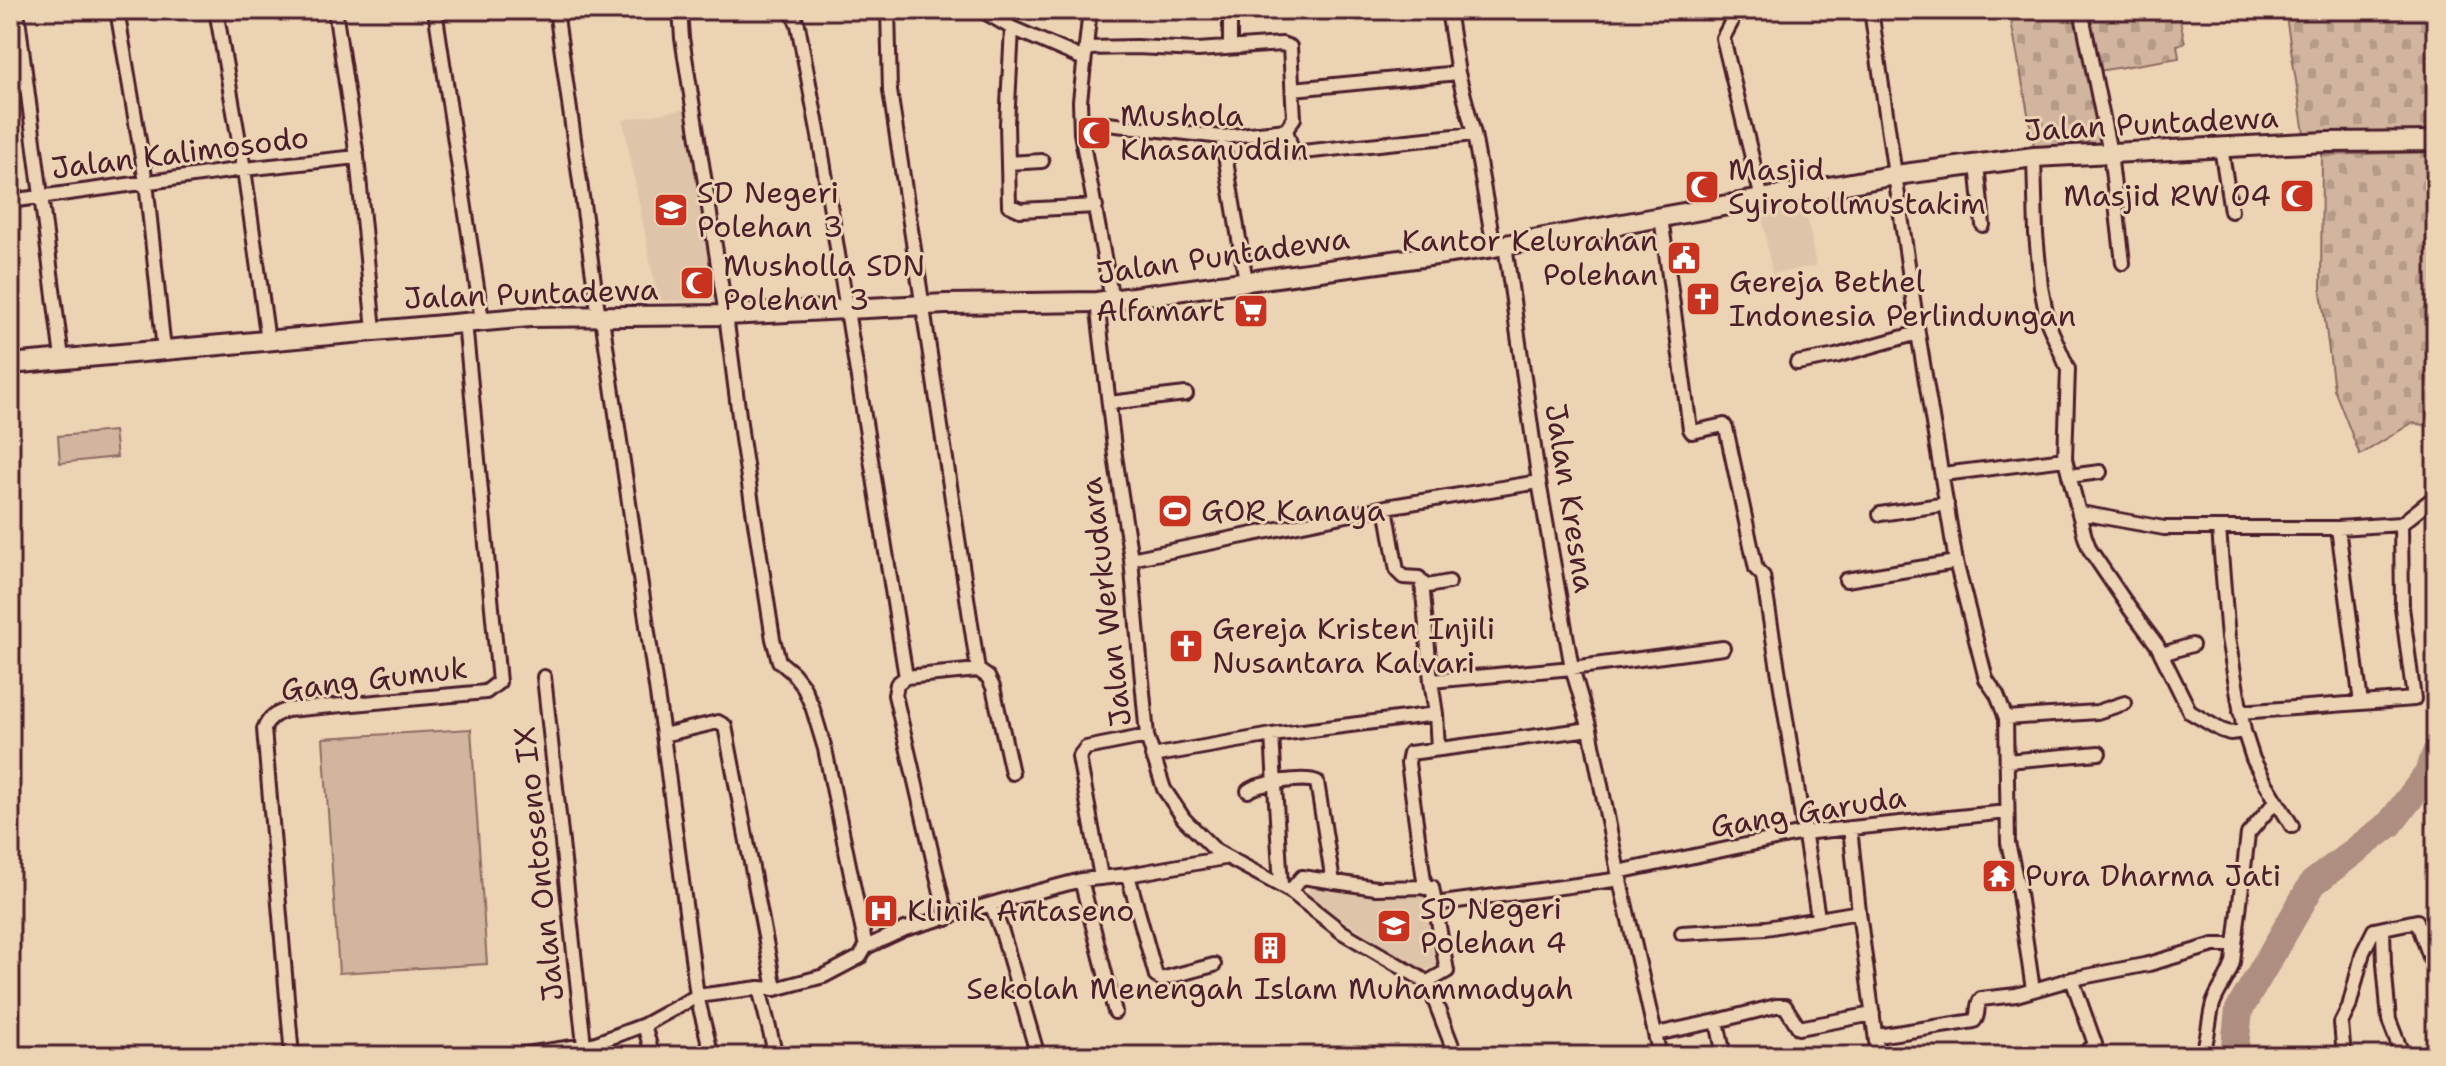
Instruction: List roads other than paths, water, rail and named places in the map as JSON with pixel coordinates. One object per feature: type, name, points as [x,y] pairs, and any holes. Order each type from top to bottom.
[{"type":"street","points":[[17,10],[62,358]]},
{"type":"street","points":[[117,10],[146,182],[164,350]]},
{"type":"street","points":[[216,10],[244,169],[268,341]]},
{"type":"street","points":[[335,10],[357,157],[374,330]]},
{"type":"street","points":[[435,10],[474,321]]},
{"type":"street","points":[[556,10],[663,735],[697,996],[712,1056]]},
{"type":"street","points":[[680,10],[742,439],[779,661],[803,686],[812,706],[825,749],[866,947]]},
{"type":"street","points":[[791,10],[798,25],[810,84],[906,677]]},
{"type":"street","points":[[888,10],[890,91],[978,670]]},
{"type":"street","points":[[981,10],[1012,28],[1085,53],[1136,47],[1174,51],[1282,44],[1290,47],[1294,118],[1286,130],[1289,149],[1293,153],[1474,134]]},
{"type":"street","name":"Jalan Werkudara","points":[[1090,10],[1081,121],[1096,206],[1109,403],[1131,559],[1147,736],[1152,756],[1170,801],[1224,858],[1286,888],[1342,932],[1426,983]]},
{"type":"street","points":[[1230,10],[1230,46]]},
{"type":"street","name":"Jalan Kresna","points":[[1448,10],[1458,73],[1500,246],[1572,668],[1590,729],[1660,1056]]},
{"type":"street","points":[[1732,10],[1731,23],[1723,38],[1762,199]]},
{"type":"street","points":[[1871,10],[1918,333],[1956,562],[1986,679],[1997,695],[2006,718],[2008,843],[2018,887],[2033,990]]},
{"type":"street","points":[[2081,10],[2110,153],[2123,263]]},
{"type":"street","points":[[1012,28],[1008,201],[1014,209],[1096,206]]},
{"type":"street","points":[[1293,89],[1458,73]]},
{"type":"street","points":[[1081,121],[1222,137],[1286,130]]},
{"type":"street","points":[[1222,137],[1246,281]]},
{"type":"street","name":"Jalan Puntadewa","points":[[10,364],[530,317],[726,315],[922,305],[1104,301],[1500,246],[1896,175],[2034,157],[2221,147],[2436,141]]},
{"type":"street","points":[[2221,147],[2231,211]]},
{"type":"street","name":"Jalan Kalimosodo","points":[[10,201],[357,157]]},
{"type":"street","points":[[2034,157],[2041,287],[2048,323],[2068,369],[2065,459],[2090,550],[2162,654],[2190,712],[2230,733],[2244,731]]},
{"type":"street","points":[[1008,163],[1042,161]]},
{"type":"street","points":[[1977,164],[1983,225]]},
{"type":"street","points":[[1661,217],[1690,429],[1693,432],[1724,425],[1726,428],[1756,569],[1763,575],[1818,917]]},
{"type":"street","name":"Gang Gumuk","points":[[292,1056],[264,729],[267,722],[272,716],[287,710],[486,692],[499,682],[474,321]]},
{"type":"street","points":[[1797,363],[1836,356],[1918,333]]},
{"type":"street","points":[[1109,403],[1186,394]]},
{"type":"street","points":[[1943,474],[2065,459]]},
{"type":"street","points":[[2069,476],[2100,472]]},
{"type":"street","points":[[1131,559],[1386,507],[1539,482]]},
{"type":"street","points":[[2081,513],[2164,528],[2338,528],[2401,524],[2436,496]]},
{"type":"street","points":[[1880,514],[1947,504]]},
{"type":"street","points":[[1386,507],[1397,571],[1403,577],[1419,578],[1422,587],[1438,748]]},
{"type":"street","points":[[2240,712],[2414,699],[2402,607],[2401,524]]},
{"type":"street","points":[[2338,528],[2361,703]]},
{"type":"street","points":[[2219,529],[2228,638],[2244,731],[2253,759],[2275,802],[2292,826]]},
{"type":"street","points":[[1846,580],[1956,562]]},
{"type":"street","points":[[1422,587],[1449,582]]},
{"type":"street","points":[[2162,654],[2192,645]]},
{"type":"street","points":[[1431,681],[1572,668],[1723,648]]},
{"type":"street","points":[[947,919],[895,695],[897,684],[906,677],[978,670],[988,677],[993,687],[1012,773]]},
{"type":"street","name":"Jalan Ontoseno IX","points":[[544,677],[591,1048]]},
{"type":"street","points":[[2006,718],[2097,712],[2125,703]]},
{"type":"street","points":[[1152,756],[1272,735],[1436,714]]},
{"type":"street","points":[[663,735],[718,722],[725,726],[775,989]]},
{"type":"street","points":[[1425,888],[1408,763],[1410,753],[1590,729]]},
{"type":"street","points":[[1272,735],[1286,888],[1302,877],[1376,888],[1432,887],[1447,971],[1426,983],[1456,1056]]},
{"type":"street","points":[[1101,877],[1079,757],[1086,748],[1147,736]]},
{"type":"street","points":[[2007,761],[2099,753]]},
{"type":"street","points":[[1248,791],[1256,786],[1276,783],[1311,779],[1317,782],[1333,882]]},
{"type":"street","points":[[2201,1056],[2206,1046],[2214,1000],[2228,979],[2248,834],[2275,802]]},
{"type":"street","name":"Gang Garuda","points":[[1435,904],[1620,875],[1803,833],[2007,812]]},
{"type":"street","points":[[1850,828],[1878,1056]]},
{"type":"street","points":[[512,1056],[591,1048],[644,1025],[697,996],[759,988],[775,989],[824,976],[857,959],[866,947],[905,929],[991,904],[1081,880],[1224,858]]},
{"type":"street","points":[[1128,875],[1156,976],[1161,979],[1214,965]]},
{"type":"street","points":[[1081,880],[1115,1012]]},
{"type":"street","points":[[991,904],[1038,1056]]},
{"type":"street","points":[[1682,933],[1777,927],[1818,917],[1859,912]]},
{"type":"street","points":[[2344,1056],[2341,1023],[2349,1007],[2363,952],[2374,930],[2417,921],[2436,974]]},
{"type":"street","points":[[2383,929],[2389,1020],[2403,1056]]},
{"type":"street","points":[[1877,1036],[1969,1023],[1978,1016],[1981,999],[2149,964],[2214,945],[2234,945]]},
{"type":"street","points":[[2072,979],[2095,1044],[2081,1056]]},
{"type":"street","points":[[759,988],[776,1056]]},
{"type":"street","points":[[1656,1034],[1776,1006],[1785,1006],[1799,1028],[1873,1014]]},
{"type":"street","points":[[1717,1021],[1724,1056]]},
{"type":"street","points":[[644,1025],[653,1056]]},
{"type":"waterway","points":[[2234,1056],[2239,1010],[2313,883],[2390,824],[2428,774],[2436,753]]},
{"type":"place","name":"Mushola Khasanuddin","points":[[1094,133]]},
{"type":"place","name":"Masjid Syirotollmustakim","points":[[1702,187]]},
{"type":"place","name":"Masjid RW 04","points":[[2297,196]]},
{"type":"place","name":"SD Negeri Polehan 3","points":[[671,210]]},
{"type":"place","name":"Kantor Kelurahan Polehan","points":[[1684,258]]},
{"type":"place","name":"Musholla SDN Polehan 3","points":[[697,283]]},
{"type":"place","name":"Gereja Bethel Indonesia Perlindungan","points":[[1703,299]]},
{"type":"place","name":"Alfamart","points":[[1251,311]]},
{"type":"place","name":"GOR Kanaya","points":[[1175,511]]},
{"type":"place","name":"Gereja Kristen Injili Nusantara Kalvari","points":[[1186,646]]},
{"type":"place","name":"Pura Dharma Jati","points":[[1999,876]]},
{"type":"place","name":"Klinik Antaseno","points":[[881,911]]},
{"type":"place","name":"SD Negeri Polehan 4","points":[[1394,926]]},
{"type":"place","name":"Sekolah Menengah Islam Muhammadyah","points":[[1270,948]]}]
